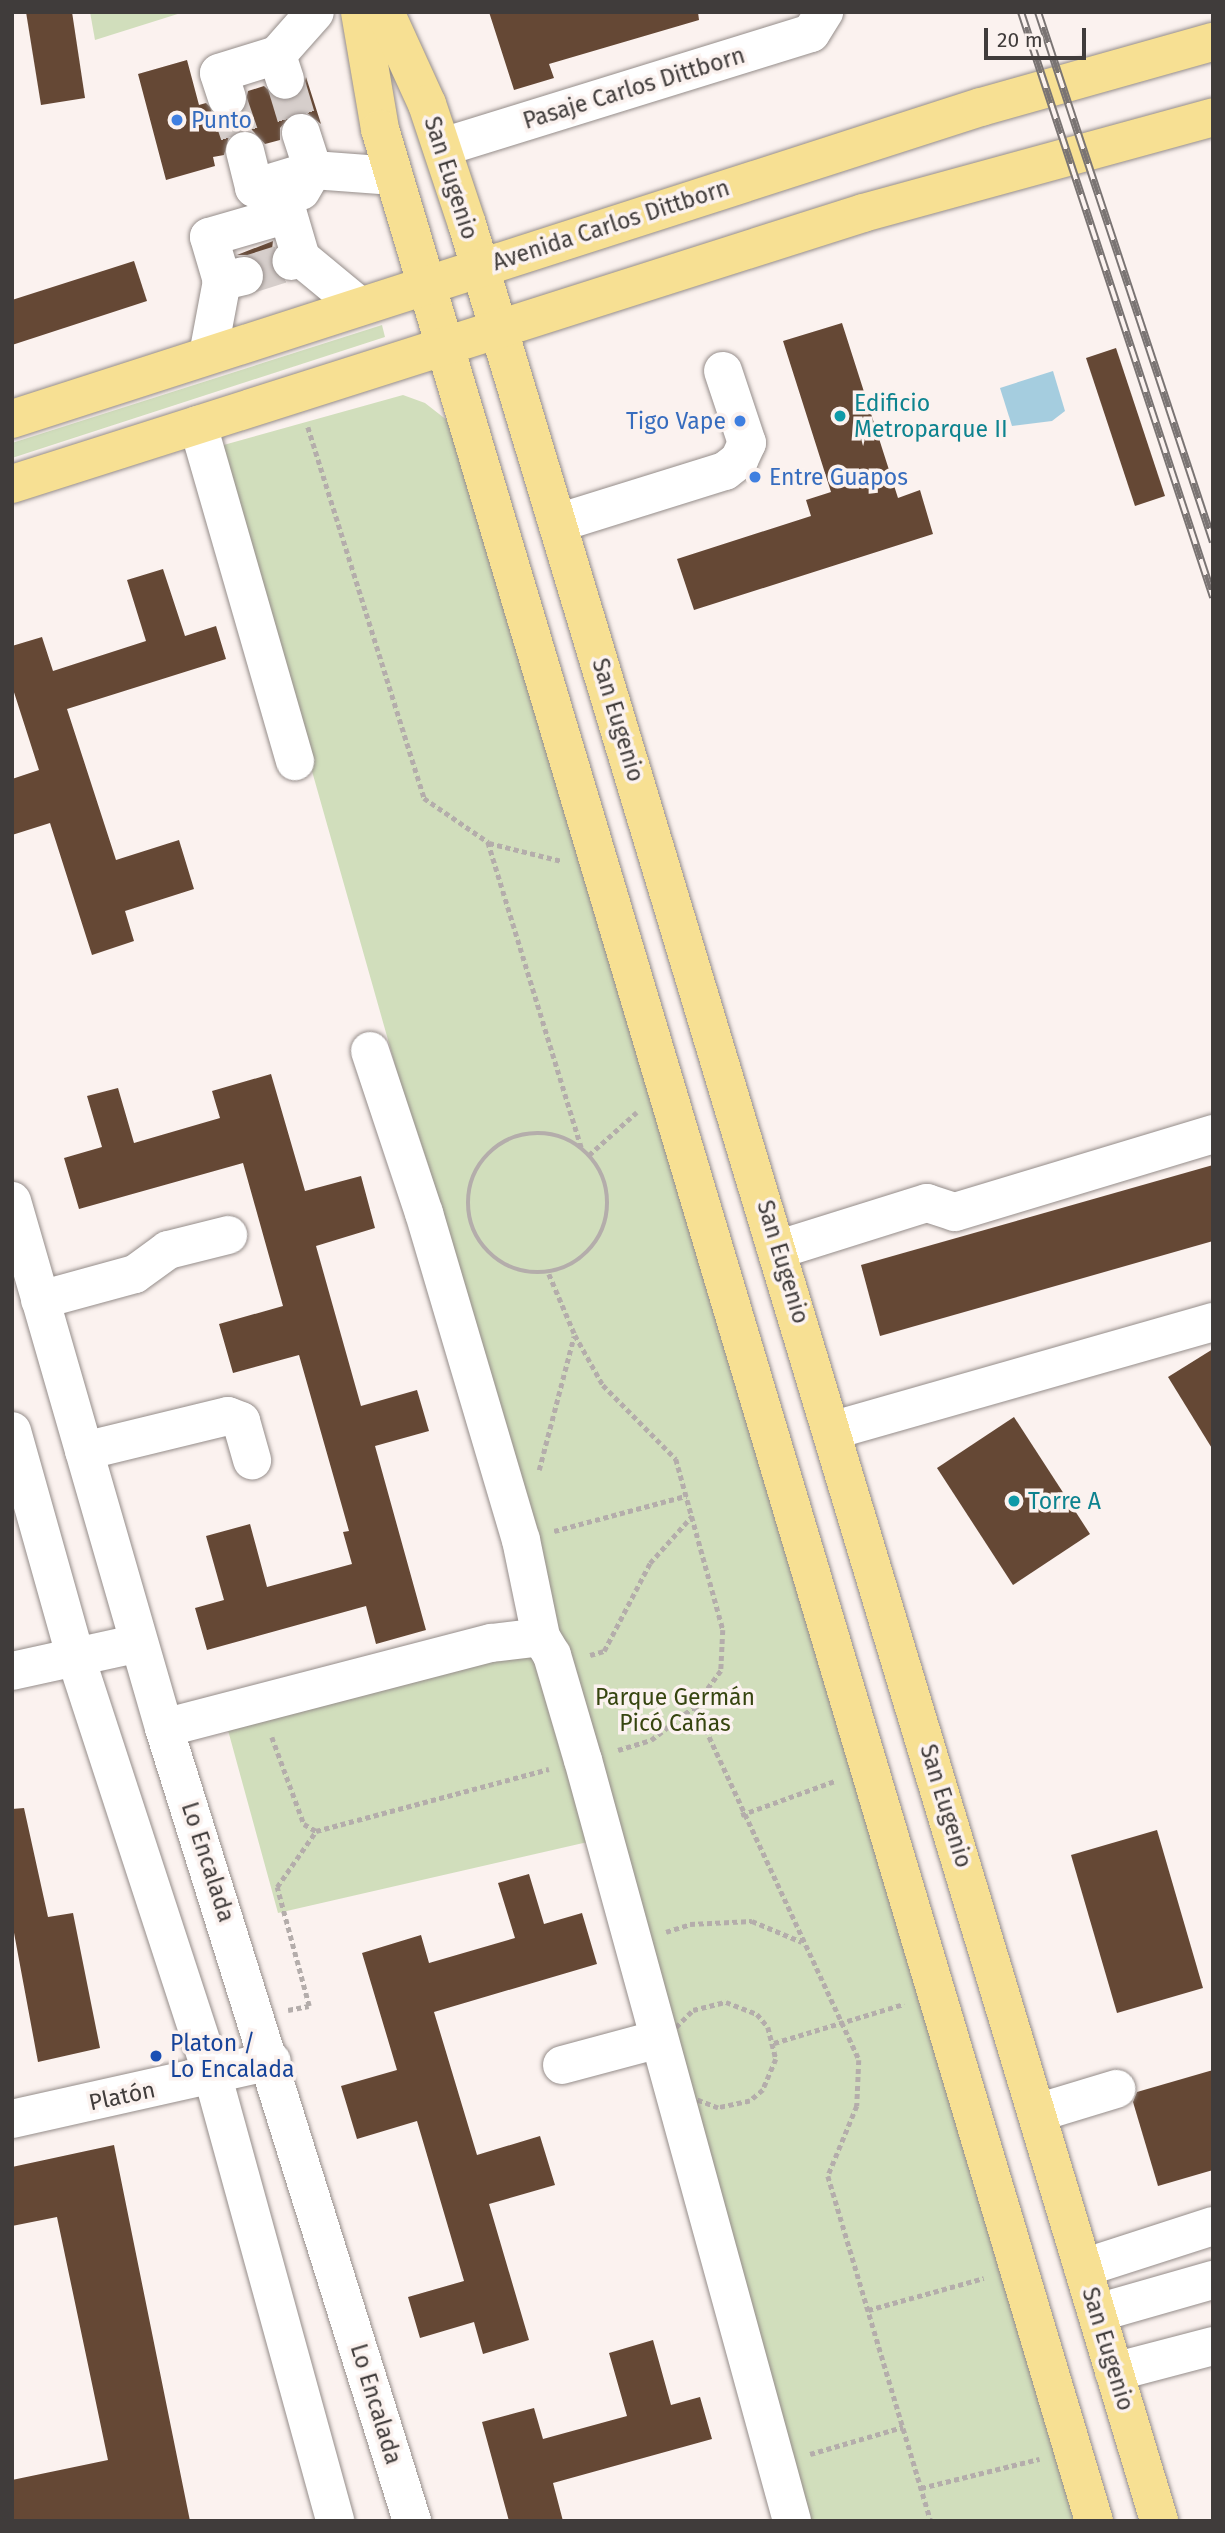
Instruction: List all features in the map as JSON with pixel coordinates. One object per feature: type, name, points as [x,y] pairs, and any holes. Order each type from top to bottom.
[{"type":"main road","points":[[360,12],[369,81],[394,176],[939,1994],[1094,2521]]},
{"type":"main road","name":"San Eugenio","points":[[385,12],[443,146],[780,1249],[1159,2521]]},
{"type":"main road","name":"Avenida Carlos Dittborn","points":[[12,419],[358,305],[981,107],[1213,42]]},
{"type":"main road","points":[[12,484],[927,194],[1213,117]]},
{"type":"main road","points":[[863,1742],[897,1748],[914,1737],[921,1723]]},
{"type":"main road","points":[[893,1840],[899,1821],[915,1810],[934,1810],[950,1821]]},
{"type":"street","points":[[227,98],[219,73],[281,67],[315,12]]},
{"type":"street","name":"Pasaje Carlos Dittborn","points":[[443,146],[811,33],[823,17]]},
{"type":"street","points":[[301,133],[313,170],[288,214],[296,260],[358,305]]},
{"type":"street","points":[[244,151],[254,188]]},
{"type":"street","points":[[209,237],[254,188],[313,170],[394,176]]},
{"type":"street","points":[[209,237],[288,214]]},
{"type":"street","points":[[208,355],[233,279],[209,237]]},
{"type":"street","points":[[558,523],[725,471],[739,460],[747,443],[723,371]]},
{"type":"street","points":[[198,425],[295,761]]},
{"type":"street","points":[[370,1051],[521,1540],[548,1651],[583,1760],[792,2521]]},
{"type":"street","points":[[780,1249],[927,1203],[955,1212],[1213,1134]]},
{"type":"street","name":"Lo Encalada","points":[[12,1201],[164,1728],[272,2061],[412,2521]]},
{"type":"street","points":[[40,1300],[135,1275],[168,1250],[228,1234]]},
{"type":"street","points":[[834,1430],[1213,1322]]},
{"type":"street","points":[[84,1451],[228,1416],[241,1421],[252,1460]]},
{"type":"street","points":[[12,1431],[76,1658],[213,2077],[335,2521]]},
{"type":"street","points":[[12,1671],[139,1643]]},
{"type":"street","points":[[164,1728],[261,1707],[491,1643],[548,1651]]},
{"type":"street","points":[[562,2065],[659,2039]]},
{"type":"street","name":"Platón","points":[[12,2119],[213,2077],[272,2061]]},
{"type":"street","points":[[1037,2113],[1116,2089]]},
{"type":"street","points":[[1083,2268],[1213,2227]]},
{"type":"street","points":[[1097,2313],[1213,2280]]},
{"type":"street","points":[[1114,2372],[1213,2346]]},
{"type":"path","points":[[298,394],[424,798],[488,842],[582,1149]]},
{"type":"path","points":[[589,1155],[640,1110],[671,1101]]},
{"type":"path","points":[[519,1136],[563,1138],[582,1149],[589,1155],[607,1189],[604,1227],[583,1258],[550,1274],[510,1268],[486,1252],[471,1228],[467,1199],[472,1178],[483,1159],[519,1136]]},
{"type":"path","points":[[257,2016],[309,2006],[277,1887],[316,1831],[651,1740],[695,1706],[721,1671],[723,1630],[676,1460],[603,1385],[575,1335],[550,1274]]},
{"type":"path","points":[[538,1476],[575,1335]]},
{"type":"path","points":[[521,1540],[686,1496]]},
{"type":"path","points":[[548,1651],[604,1651],[650,1563],[692,1516]]},
{"type":"path","points":[[695,1706],[741,1815],[859,2060],[857,2106],[828,2176],[931,2521]]},
{"type":"path","points":[[261,1707],[304,1824],[316,1831]]},
{"type":"path","points":[[741,1815],[836,1780],[877,1788]]},
{"type":"path","points":[[633,1943],[690,1924],[752,1921],[803,1942]]},
{"type":"path","points":[[774,2043],[939,1994]]},
{"type":"path","points":[[726,2002],[757,2014],[774,2043],[772,2076],[763,2090],[742,2104],[718,2108],[687,2096],[670,2034],[693,2010],[726,2002]]},
{"type":"path","points":[[868,2311],[1019,2268]]},
{"type":"path","points":[[776,2464],[904,2427]]},
{"type":"path","points":[[921,2488],[1074,2451]]},
{"type":"green space","points":[[90,12],[184,12],[95,40]]},
{"type":"green space","points":[[382,325],[385,337],[12,458],[12,443]]},
{"type":"green space","name":"Parque Germán Picó Cañas","points":[[403,395],[425,403],[457,428],[1075,2521],[799,2521],[592,1841],[278,1913],[220,1701],[551,1616],[220,446]]},
{"type":"water","points":[[1053,371],[1065,411],[1052,421],[1012,426],[1000,388]]},
{"type":"building","points":[[26,12],[72,12],[85,98],[41,105]]},
{"type":"building","points":[[489,12],[698,12],[699,20],[549,64],[554,78],[514,90]]},
{"type":"building","name":"Punto","points":[[187,60],[199,105],[206,103],[222,119],[243,113],[248,91],[264,86],[280,101],[292,101],[302,94],[306,77],[321,124],[306,112],[294,112],[280,128],[280,140],[265,144],[252,130],[239,130],[229,136],[224,155],[213,157],[215,166],[166,180],[138,74]]},
{"type":"building","points":[[273,241],[270,268],[265,269],[251,255],[237,255]]},
{"type":"building","points":[[134,261],[147,301],[12,345],[12,300]]},
{"type":"building","name":"Edificio Metroparque II","points":[[842,323],[898,498],[920,490],[933,534],[694,610],[677,559],[811,516],[806,500],[831,492],[783,341]]},
{"type":"building","points":[[1116,348],[1165,496],[1135,506],[1086,358]]},
{"type":"building","points":[[163,569],[185,636],[216,626],[226,659],[67,709],[116,860],[179,840],[194,889],[125,911],[134,941],[92,955],[50,823],[12,835],[12,779],[39,770],[12,686],[12,646],[42,637],[53,671],[146,641],[127,580]]},
{"type":"building","points":[[271,1074],[305,1191],[361,1176],[375,1228],[316,1246],[361,1406],[417,1390],[429,1431],[375,1446],[426,1630],[376,1644],[366,1606],[207,1650],[195,1608],[224,1600],[206,1536],[250,1524],[267,1587],[352,1564],[343,1532],[349,1531],[299,1355],[233,1373],[219,1324],[283,1306],[243,1163],[79,1209],[64,1158],[102,1147],[87,1096],[118,1088],[134,1143],[220,1118],[212,1091]]},
{"type":"building","points":[[1213,1165],[1213,1241],[880,1336],[861,1265]]},
{"type":"building","points":[[1213,1349],[1213,1450],[1168,1377]]},
{"type":"building","name":"Torre A","points":[[1014,1417],[1090,1534],[1013,1585],[937,1468]]},
{"type":"building","points":[[24,1808],[48,1917],[73,1913],[100,2048],[38,2062],[12,1922],[12,1809]]},
{"type":"building","points":[[1157,1830],[1203,1988],[1117,2013],[1071,1855]]},
{"type":"building","points":[[529,1874],[544,1924],[582,1913],[597,1964],[434,2012],[477,2155],[540,2136],[555,2185],[489,2204],[529,2340],[483,2354],[474,2322],[420,2338],[408,2297],[464,2281],[417,2121],[357,2139],[341,2086],[397,2070],[362,1953],[421,1935],[429,1963],[515,1938],[498,1883]]},
{"type":"building","points":[[1213,2070],[1213,2170],[1158,2186],[1133,2102],[1137,2092]]},
{"type":"building","points":[[114,2145],[190,2521],[12,2521],[12,2480],[108,2460],[57,2217],[12,2226],[12,2167]]},
{"type":"building","points":[[653,2340],[671,2405],[700,2397],[712,2439],[553,2483],[563,2521],[509,2521],[482,2422],[534,2408],[543,2439],[627,2416],[609,2353]]},
{"type":"tunnel","points":[[285,80],[301,133]]},
{"type":"tunnel","points":[[227,98],[245,151]]},
{"type":"tunnel","points":[[244,276],[291,261]]},
{"type":"railway","points":[[1021,12],[1213,597]]},
{"type":"railway","points":[[1038,12],[1213,542]]},
{"type":"place","name":"Punto","points":[[177,120]]},
{"type":"place","name":"Edificio Metroparque II","points":[[840,416]]},
{"type":"place","name":"Tigo Vape","points":[[740,421]]},
{"type":"place","name":"Entre Guapos","points":[[755,477]]},
{"type":"place","name":"Torre A","points":[[1014,1501]]},
{"type":"place","name":"Platon / Lo Encalada","points":[[156,2056]]}]
